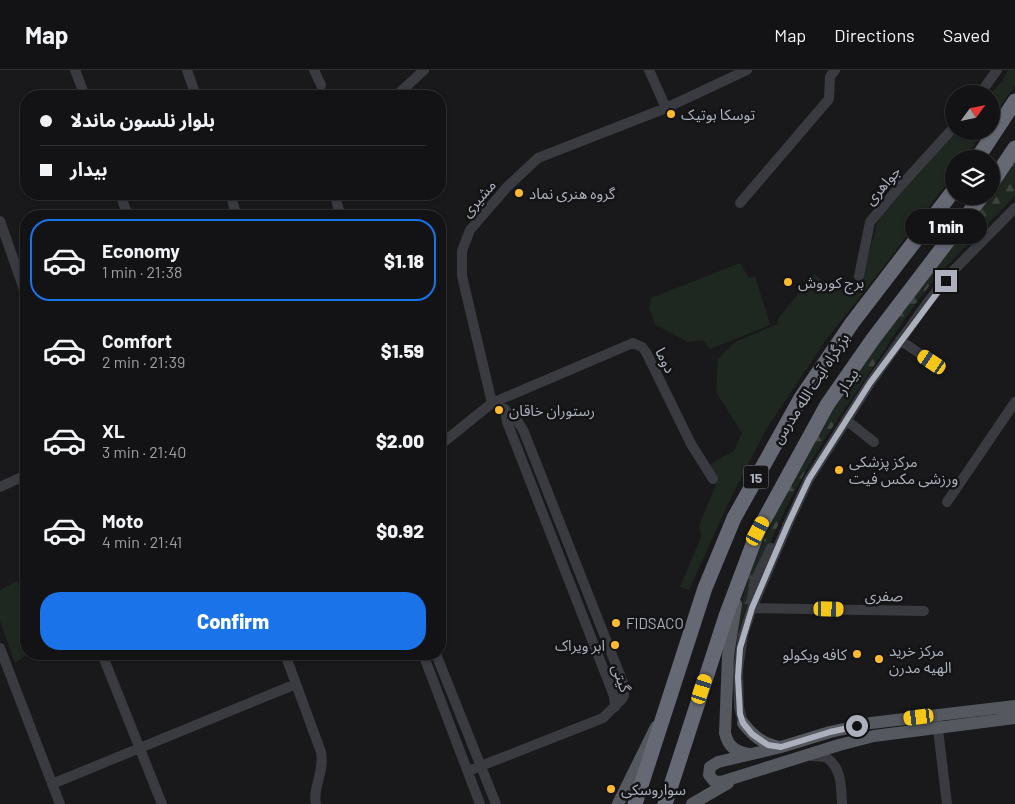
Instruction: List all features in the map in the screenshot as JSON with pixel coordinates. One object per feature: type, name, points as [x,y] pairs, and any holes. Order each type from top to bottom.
[{"type":"highway","points":[[983,150],[1015,101]]},
{"type":"highway","points":[[1000,170],[1015,148]]},
{"type":"highway","name":"بزرگراه آیت الله مدرس","points":[[635,804],[705,588],[734,518],[801,398],[852,323],[945,202]]},
{"type":"highway","name":"بزرگراه آیت الله مدرس","points":[[665,804],[726,616],[758,531],[827,405],[873,339],[975,205]]},
{"type":"main road","points":[[745,565],[729,644],[725,735],[733,749],[751,754]]},
{"type":"main road","points":[[1015,706],[871,722],[718,762],[711,766],[709,772],[711,779],[716,782],[874,736],[1015,718]]},
{"type":"main road","points":[[618,804],[650,735],[663,716]]},
{"type":"main road","points":[[725,724],[727,731],[737,735],[742,730],[743,723]]},
{"type":"main road","points":[[743,723],[752,734],[768,745],[781,747]]},
{"type":"main road","points":[[692,804],[712,791],[746,774]]},
{"type":"street","points":[[76,70],[83,90]]},
{"type":"street","points":[[187,70],[194,90]]},
{"type":"street","points":[[314,70],[321,85]]},
{"type":"street","points":[[402,90],[424,70]]},
{"type":"street","points":[[649,70],[666,108]]},
{"type":"street","name":"مشیری","points":[[492,403],[462,276],[462,250],[470,230],[506,187],[538,158],[666,108],[746,70]]},
{"type":"street","points":[[740,203],[829,99],[830,77],[835,70]]},
{"type":"street","points":[[986,85],[997,70]]},
{"type":"street","name":"جواهری","points":[[859,276],[870,222],[894,192],[945,137]]},
{"type":"street","name":"بیدار","points":[[752,608],[754,583],[793,500],[809,470],[866,379],[918,305],[950,266],[1015,200]]},
{"type":"street","name":"بیدار","points":[[743,723],[738,697],[739,656],[743,635],[752,608],[801,494],[846,420],[900,340],[954,270],[1015,208]]},
{"type":"street","points":[[0,221],[20,279]]},
{"type":"street","points":[[900,340],[932,362]]},
{"type":"street","name":"دوما","points":[[492,403],[628,344],[638,344],[646,352],[691,444],[712,478]]},
{"type":"street","points":[[946,502],[1015,402]]},
{"type":"street","points":[[446,440],[492,403]]},
{"type":"street","name":"گیتی","points":[[482,767],[603,718],[622,699],[624,694],[624,685],[524,432],[517,420],[505,409],[492,403]]},
{"type":"street","points":[[846,420],[874,442]]},
{"type":"street","points":[[0,487],[20,478]]},
{"type":"street","name":"صفری","points":[[752,608],[924,611]]},
{"type":"street","points":[[0,648],[2,661],[60,804]]},
{"type":"street","points":[[104,660],[162,804]]},
{"type":"street","points":[[287,660],[321,752],[323,762],[316,794],[316,804]]},
{"type":"street","points":[[425,660],[480,804]]},
{"type":"street","points":[[438,660],[496,804]]},
{"type":"street","points":[[52,784],[296,684]]},
{"type":"street","points":[[936,715],[947,804]]},
{"type":"street","points":[[798,758],[820,755],[829,759],[839,773],[842,804]]},
{"type":"street","points":[[468,771],[482,767]]},
{"type":"green space","points":[[1008,70],[1015,70],[1015,85],[1000,108],[1000,85],[998,85]]},
{"type":"green space","points":[[948,140],[978,140],[970,150],[945,150],[945,186],[825,341],[765,431],[726,508],[689,590],[680,587],[701,537],[699,526],[718,479],[708,467],[734,451],[742,433],[716,392],[718,359],[735,342],[778,324],[777,320],[814,274],[835,290],[860,288],[878,220],[908,181]]},
{"type":"green space","points":[[1015,158],[1015,195],[951,261],[923,294],[842,412],[806,470],[771,540],[737,635],[740,609],[754,564],[792,479],[816,436],[870,354],[981,205],[1000,205],[1000,179]]},
{"type":"green space","points":[[740,263],[749,278],[755,276],[770,325],[710,349],[703,340],[688,342],[656,325],[649,308],[651,298]]},
{"type":"green space","points":[[17,581],[20,591],[20,659],[15,663],[0,621],[0,590]]},
{"type":"place","name":"توسکا بوتیک","points":[[671,114]]},
{"type":"place","name":"گروه هنری نماد","points":[[519,193]]},
{"type":"place","name":"برج کوروش","points":[[788,282]]},
{"type":"place","name":"رستوران خاقان","points":[[499,410]]},
{"type":"place","name":"مرکز پزشکی ورزشی مکس فیت","points":[[839,470]]},
{"type":"place","name":"FIDSACO","points":[[616,623]]},
{"type":"place","name":"ابر ویراک","points":[[615,645]]},
{"type":"place","name":"کافه ویکولو","points":[[857,654]]},
{"type":"place","name":"مرکز خرید الهیه مدرن","points":[[879,659]]},
{"type":"place","name":"سواروسکی","points":[[611,789]]},
{"type":"route","points":[[857,726],[781,747],[768,745],[752,734],[743,723],[740,714],[738,697],[740,648],[752,608],[797,502],[809,479],[870,383],[928,302],[946,281]]}]
